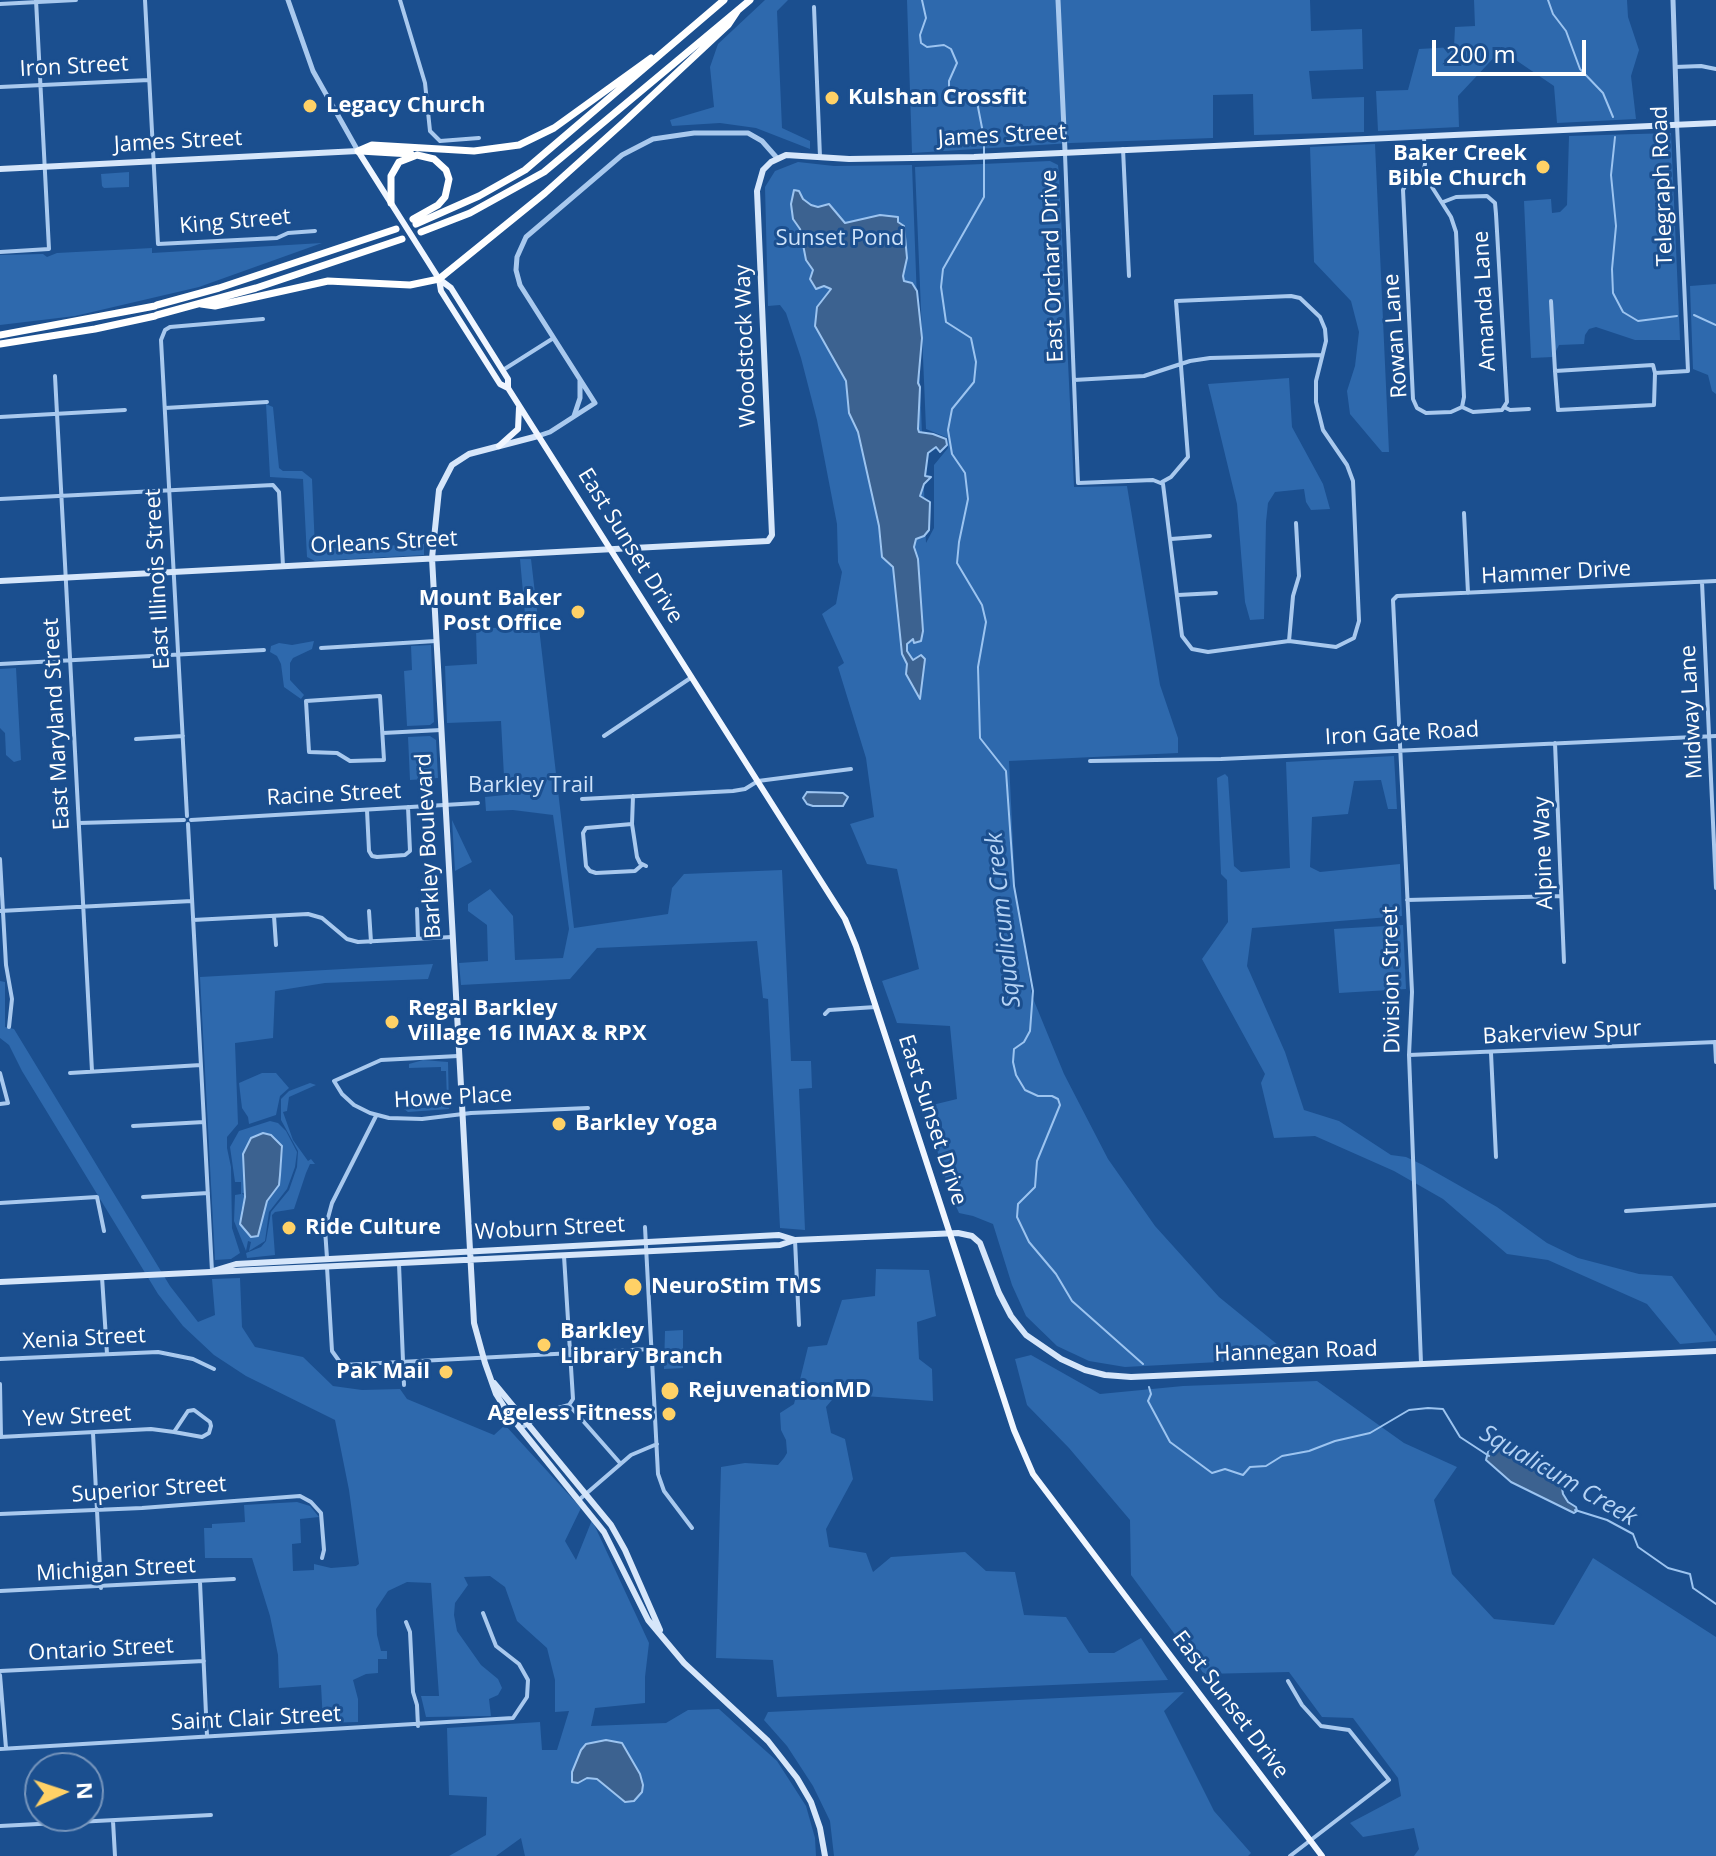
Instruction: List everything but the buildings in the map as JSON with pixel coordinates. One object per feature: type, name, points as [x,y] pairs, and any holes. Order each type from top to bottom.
[{"type":"highway","points":[[358,151],[417,155],[434,159],[441,165],[449,179],[445,197],[414,221],[479,196],[525,170],[724,0]]},
{"type":"highway","points":[[421,232],[470,213],[544,172],[750,0]]},
{"type":"highway","points":[[201,304],[215,306],[328,281],[410,285],[439,279],[545,193],[624,122],[728,25],[738,10]]},
{"type":"highway","points":[[358,151],[372,145],[474,151],[519,145],[554,128],[650,58],[661,54]]},
{"type":"highway","points":[[392,204],[392,171],[403,159],[417,155]]},
{"type":"highway","points":[[0,335],[156,306],[396,229]]},
{"type":"highway","points":[[0,344],[156,316],[402,239]]},
{"type":"main road","name":"James Street","points":[[777,158],[795,154],[849,159],[974,157],[1716,123]]},
{"type":"main road","name":"James Street","points":[[0,169],[358,151]]},
{"type":"main road","name":"East Sunset Drive","points":[[358,151],[439,279],[441,291],[500,384],[508,388],[845,919],[1014,1430],[1033,1474],[1322,1856]]},
{"type":"main road","name":"Woodstock Way","points":[[770,539],[764,308],[757,191],[763,170],[777,158]]},
{"type":"main road","name":"East Sunset Drive","points":[[439,279],[450,286],[503,370],[508,379],[508,388]]},
{"type":"main road","points":[[499,446],[519,428],[518,404]]},
{"type":"main road","name":"Barkley Boulevard","points":[[538,436],[465,455],[452,465],[439,490],[432,558],[474,1323],[496,1394],[520,1429],[611,1525],[661,1634],[684,1663],[781,1755],[811,1802],[825,1856]]},
{"type":"main road","name":"Orleans Street","points":[[0,581],[770,539]]},
{"type":"main road","name":"Woburn Street","points":[[0,1282],[646,1252],[780,1245],[795,1240],[950,1233]]},
{"type":"main road","name":"Hannegan Road","points":[[950,1233],[972,1236],[980,1243],[999,1293],[1026,1335],[1061,1359],[1085,1370],[1131,1377],[1716,1351]]},
{"type":"main road","name":"Woburn Street","points":[[212,1271],[236,1264],[645,1242],[779,1235],[795,1240]]},
{"type":"main road","name":"Barkley Boulevard","points":[[493,1382],[582,1497]]},
{"type":"street","points":[[0,4],[76,0]]},
{"type":"street","points":[[145,0],[153,161]]},
{"type":"street","name":"East Sunset Drive","points":[[288,0],[313,71],[358,151]]},
{"type":"street","points":[[400,0],[425,83],[430,131],[440,141],[479,138]]},
{"type":"street","name":"East Orchard Drive","points":[[1058,0],[1078,483],[1162,482]]},
{"type":"street","name":"Telegraph Road","points":[[1655,373],[1688,371],[1673,0]]},
{"type":"street","points":[[0,252],[49,249],[36,1]]},
{"type":"street","points":[[814,7],[820,157]]},
{"type":"street","points":[[1674,67],[1716,69]]},
{"type":"street","name":"Iron Street","points":[[0,87],[149,80]]},
{"type":"street","points":[[574,417],[580,398],[580,379],[520,285],[516,270],[519,250],[529,233],[612,163],[653,139],[694,133],[748,133],[762,141],[777,158]]},
{"type":"street","points":[[1424,136],[1423,173],[1443,202],[1456,232],[1462,407],[1473,412],[1502,410],[1504,407],[1510,410],[1529,409]]},
{"type":"street","points":[[1123,149],[1129,276]]},
{"type":"street","name":"King Street","points":[[153,161],[158,244],[277,238],[288,233],[315,231]]},
{"type":"street","name":"Rowan Lane","points":[[1423,173],[1408,180],[1403,190],[1413,399],[1417,408],[1426,413],[1451,412],[1462,407]]},
{"type":"street","name":"Amanda Lane","points":[[1443,202],[1456,197],[1487,196],[1495,203],[1507,402],[1504,407]]},
{"type":"street","points":[[1300,298],[1320,317],[1326,341],[1322,355],[1316,381],[1316,402],[1323,430],[1347,465],[1353,481],[1359,621],[1354,638],[1342,645],[1289,641],[1197,651],[1187,646],[1182,636],[1162,482],[1171,477],[1188,457],[1176,301],[1300,298]]},
{"type":"street","points":[[1551,301],[1555,371],[1558,410],[1654,405],[1653,365],[1555,371]]},
{"type":"street","name":"East Illinois Street","points":[[212,1271],[161,340],[165,330],[170,327],[263,319]]},
{"type":"street","points":[[503,370],[552,339]]},
{"type":"street","points":[[1074,380],[1144,376],[1210,358],[1322,355]]},
{"type":"street","name":"East Maryland Street","points":[[55,376],[92,1071]]},
{"type":"street","name":"Barkley Boulevard","points":[[538,436],[595,403],[580,379]]},
{"type":"street","points":[[165,408],[267,402]]},
{"type":"street","points":[[0,417],[125,410]]},
{"type":"street","points":[[0,499],[271,485],[279,492],[283,566]]},
{"type":"street","points":[[1464,513],[1468,593]]},
{"type":"street","points":[[1289,641],[1293,596],[1299,576],[1296,523]]},
{"type":"street","points":[[1171,539],[1210,536]]},
{"type":"street","name":"Hammer Drive","points":[[1397,596],[1716,581]]},
{"type":"street","name":"Midway Lane","points":[[1702,582],[1713,736],[1716,888]]},
{"type":"street","points":[[1178,595],[1216,593]]},
{"type":"street","name":"Division Street","points":[[1397,596],[1393,600],[1412,1003],[1409,1055],[1421,1365]]},
{"type":"street","points":[[321,648],[436,641]]},
{"type":"street","points":[[0,664],[264,650]]},
{"type":"street","points":[[604,736],[692,677]]},
{"type":"street","points":[[380,696],[383,733],[384,760],[350,761],[337,753],[309,752],[306,701],[380,696]]},
{"type":"street","points":[[383,733],[441,730]]},
{"type":"street","points":[[136,739],[183,736]]},
{"type":"street","name":"Iron Gate Road","points":[[1090,761],[1222,759],[1713,736]]},
{"type":"street","name":"Alpine Way","points":[[1555,743],[1564,962]]},
{"type":"street","points":[[582,799],[733,791],[745,789],[758,781],[851,769]]},
{"type":"street","points":[[632,824],[586,828],[583,833],[586,866],[590,871],[635,871],[644,865],[637,857],[632,824],[633,796]]},
{"type":"street","name":"Racine Street","points":[[79,823],[188,820],[478,803]]},
{"type":"street","points":[[367,810],[369,851],[372,856],[405,855],[410,851],[408,807]]},
{"type":"street","points":[[0,859],[2,940],[12,999],[9,1027]]},
{"type":"street","points":[[1407,900],[1561,896]]},
{"type":"street","points":[[2,911],[192,901]]},
{"type":"street","points":[[417,909],[418,939]]},
{"type":"street","points":[[369,911],[371,942]]},
{"type":"street","points":[[193,920],[313,915],[347,939],[358,942],[452,937]]},
{"type":"street","points":[[274,916],[276,945]]},
{"type":"street","points":[[825,1014],[829,1010],[876,1007]]},
{"type":"street","points":[[1715,1042],[1716,1062]]},
{"type":"street","name":"Bakerview Spur","points":[[1409,1055],[1715,1042]]},
{"type":"street","points":[[1491,1053],[1496,1157]]},
{"type":"street","name":"Howe Place","points":[[458,1056],[381,1060],[334,1081],[354,1105],[376,1116],[422,1119],[588,1108]]},
{"type":"street","points":[[70,1073],[201,1065]]},
{"type":"street","points":[[0,1073],[8,1095],[8,1103],[0,1104]]},
{"type":"street","points":[[376,1116],[332,1203],[325,1229],[332,1351],[338,1362],[350,1367],[651,1349]]},
{"type":"street","points":[[133,1126],[204,1122]]},
{"type":"street","points":[[143,1197],[208,1193]]},
{"type":"street","points":[[0,1203],[97,1197],[104,1231]]},
{"type":"street","points":[[1626,1211],[1716,1205]]},
{"type":"street","points":[[645,1227],[660,1482],[692,1528]]},
{"type":"street","points":[[795,1240],[799,1325]]},
{"type":"street","points":[[520,1429],[547,1411],[569,1405],[573,1399],[564,1256]]},
{"type":"street","points":[[399,1264],[404,1385]]},
{"type":"street","points":[[102,1277],[107,1354]]},
{"type":"street","name":"Xenia Street","points":[[0,1359],[158,1352],[193,1359],[214,1369]]},
{"type":"street","points":[[0,1384],[1,1437]]},
{"type":"street","points":[[569,1405],[620,1463]]},
{"type":"street","points":[[194,1410],[211,1426],[209,1433],[202,1437],[174,1432],[188,1411],[194,1410]]},
{"type":"street","name":"Yew Street","points":[[1,1437],[155,1430],[174,1432]]},
{"type":"street","points":[[93,1433],[101,1588]]},
{"type":"street","points":[[582,1497],[620,1463],[643,1448],[657,1444]]},
{"type":"street","name":"Superior Street","points":[[0,1514],[300,1496],[321,1513],[322,1558]]},
{"type":"street","name":"Michigan Street","points":[[0,1591],[234,1579]]},
{"type":"street","points":[[200,1582],[207,1737]]},
{"type":"street","name":"Saint Clair Street","points":[[3,1748],[418,1726],[513,1718],[527,1697],[528,1680],[519,1664],[496,1646],[483,1613]]},
{"type":"street","points":[[406,1622],[410,1632],[418,1726]]},
{"type":"street","name":"Ontario Street","points":[[0,1673],[204,1661]]},
{"type":"street","points":[[0,1673],[3,1748]]},
{"type":"street","points":[[1288,1681],[1302,1705],[1321,1726],[1349,1730],[1389,1780],[1290,1856]]},
{"type":"street","points":[[0,1826],[211,1815]]},
{"type":"street","points":[[113,1821],[115,1856]]},
{"type":"green space","points":[[765,0],[788,0],[777,11],[782,128],[810,141],[810,149],[756,128],[720,123],[672,126],[670,120],[714,107],[710,67],[718,44]]},
{"type":"green space","points":[[907,0],[1310,0],[1311,31],[1362,29],[1363,69],[1309,71],[1312,99],[1364,97],[1364,132],[1254,135],[1253,94],[1213,95],[1213,138],[912,153]]},
{"type":"green space","points":[[1474,0],[1627,0],[1628,17],[1639,50],[1631,76],[1636,119],[1557,123],[1554,86],[1501,50],[1458,96],[1459,127],[1378,131],[1376,91],[1408,90],[1419,49],[1454,47],[1455,27],[1475,26]]},
{"type":"green space","points":[[1671,133],[1680,340],[1635,340],[1596,327],[1589,329],[1584,344],[1559,345],[1553,357],[1531,358],[1524,201],[1551,199],[1552,213],[1560,212],[1567,205],[1569,136]]},
{"type":"green space","points":[[1375,144],[1389,452],[1382,452],[1350,414],[1347,391],[1355,366],[1359,332],[1351,301],[1314,262],[1310,147]]},
{"type":"green space","points":[[1050,161],[1058,165],[1059,174],[1074,487],[1127,486],[1160,685],[1178,738],[1178,753],[1009,761],[1015,887],[1032,996],[1064,1074],[1108,1159],[1155,1226],[1219,1297],[1294,1358],[1125,1367],[1089,1361],[1057,1346],[1026,1316],[1012,1285],[993,1224],[959,1213],[950,1193],[924,1107],[957,1099],[950,1026],[897,1023],[882,981],[919,969],[897,869],[867,864],[850,824],[874,817],[866,758],[838,667],[844,663],[822,614],[836,604],[842,572],[838,562],[837,524],[817,420],[801,358],[786,313],[780,305],[768,306],[765,187],[775,171],[798,162],[834,166],[912,165],[926,543],[934,528],[934,465],[948,448],[948,438],[926,429],[915,167]]},
{"type":"green space","points":[[129,172],[129,187],[102,186],[101,174]]},
{"type":"green space","points":[[322,243],[199,287],[75,316],[0,325],[0,255],[43,254],[47,257],[57,253],[152,248],[152,253]]},
{"type":"green space","points":[[1716,284],[1716,394],[1712,391],[1708,375],[1693,369],[1690,286]]},
{"type":"green space","points":[[1289,378],[1292,427],[1323,484],[1330,509],[1311,510],[1304,489],[1275,492],[1268,503],[1266,522],[1264,619],[1250,620],[1245,602],[1237,504],[1208,384]]},
{"type":"green space","points":[[266,404],[273,407],[279,468],[283,471],[302,471],[312,479],[315,549],[424,544],[424,555],[315,561],[307,557],[303,479],[270,477]]},
{"type":"green space","name":"Barkley Trail","points":[[520,559],[531,559],[574,928],[668,914],[672,888],[684,874],[782,870],[791,1061],[811,1061],[812,1088],[799,1089],[805,1230],[780,1228],[768,999],[763,998],[757,941],[597,948],[570,979],[461,985],[459,963],[488,961],[487,925],[468,911],[468,904],[490,889],[513,916],[515,960],[563,958],[569,929],[553,815],[513,810],[486,811],[485,797],[505,795],[501,721],[447,723],[445,666],[477,664],[476,629],[526,626]]},
{"type":"green space","points":[[314,641],[312,649],[293,658],[290,663],[290,680],[304,695],[301,699],[284,687],[281,664],[277,656],[270,652],[271,646]]},
{"type":"green space","points":[[431,645],[434,722],[407,726],[404,671],[412,670],[411,646]]},
{"type":"green space","points":[[16,668],[21,760],[14,762],[6,755],[5,733],[0,728],[0,669]]},
{"type":"green space","points":[[430,736],[436,740],[438,778],[410,780],[408,737]]},
{"type":"green space","points":[[1394,756],[1397,809],[1388,809],[1381,780],[1354,781],[1348,814],[1312,817],[1310,867],[1320,872],[1400,864],[1402,916],[1252,928],[1247,966],[1285,1052],[1304,1110],[1339,1121],[1391,1155],[1406,1157],[1423,1165],[1497,1207],[1547,1243],[1578,1258],[1639,1274],[1672,1276],[1716,1336],[1716,1341],[1680,1344],[1647,1304],[1548,1260],[1507,1254],[1443,1199],[1394,1171],[1315,1136],[1274,1138],[1261,1083],[1265,1074],[1202,959],[1228,922],[1227,880],[1221,874],[1217,778],[1225,774],[1228,777],[1234,866],[1241,872],[1290,868],[1286,762]]},
{"type":"green space","points":[[452,820],[472,862],[455,871]]},
{"type":"green space","points":[[1403,925],[1406,989],[1339,993],[1334,929]]},
{"type":"green space","points":[[433,964],[428,979],[325,983],[275,991],[273,1038],[235,1043],[238,1124],[227,1137],[227,1148],[231,1167],[232,1228],[240,1253],[231,1259],[215,1260],[200,977]]},
{"type":"green space","points":[[0,981],[5,982],[5,1027],[14,1029],[170,1286],[198,1322],[215,1315],[212,1279],[240,1278],[242,1327],[255,1347],[303,1357],[333,1386],[362,1390],[400,1389],[407,1399],[494,1435],[505,1425],[581,1508],[565,1541],[576,1560],[592,1520],[649,1643],[645,1703],[595,1708],[591,1726],[666,1723],[688,1710],[719,1709],[777,1761],[806,1806],[815,1838],[816,1856],[525,1856],[521,1838],[496,1856],[449,1856],[486,1835],[487,1797],[449,1795],[447,1728],[540,1722],[542,1750],[557,1750],[569,1711],[555,1712],[555,1680],[547,1648],[517,1621],[505,1587],[490,1576],[464,1577],[468,1585],[455,1603],[454,1615],[457,1631],[481,1665],[498,1679],[502,1688],[498,1695],[489,1699],[491,1716],[426,1717],[421,1696],[439,1696],[431,1583],[407,1582],[388,1591],[376,1609],[377,1635],[381,1651],[387,1651],[387,1659],[378,1659],[378,1673],[353,1680],[358,1699],[358,1722],[323,1723],[321,1685],[279,1688],[278,1655],[270,1616],[252,1558],[205,1558],[204,1528],[212,1528],[212,1524],[245,1522],[244,1505],[297,1502],[310,1506],[319,1517],[300,1519],[301,1543],[292,1544],[293,1571],[314,1570],[314,1564],[331,1568],[359,1564],[335,1420],[246,1376],[214,1355],[183,1326],[158,1294],[9,1045],[0,1038]]},
{"type":"green space","points":[[423,1060],[448,1062],[449,1109],[408,1112],[404,1109],[441,1107],[441,1101],[447,1100],[446,1071],[441,1071],[441,1067],[409,1068],[409,1064]]},
{"type":"green space","points":[[262,1073],[276,1073],[289,1088],[280,1096],[276,1115],[249,1124],[242,1108],[239,1083]]},
{"type":"green space","points":[[310,1083],[316,1085],[289,1097],[287,1111],[283,1112],[293,1140],[308,1161],[311,1159],[315,1164],[310,1164],[294,1209],[272,1215],[275,1255],[247,1258],[246,1253],[261,1247],[266,1241],[271,1212],[289,1190],[297,1167],[298,1151],[281,1120],[281,1099],[289,1091]]},
{"type":"green space","points":[[270,1121],[278,1123],[297,1152],[287,1189],[269,1212],[265,1241],[249,1251],[251,1242],[248,1241],[246,1251],[234,1221],[235,1195],[241,1194],[241,1182],[235,1182],[230,1147],[239,1131]],"holes":[[[271,1135],[283,1148],[279,1185],[267,1201],[260,1229],[241,1211],[245,1197],[242,1193],[244,1150],[254,1136]]]},
{"type":"green space","points":[[876,1269],[929,1270],[936,1316],[917,1322],[919,1359],[932,1369],[933,1401],[837,1394],[826,1407],[831,1433],[845,1439],[853,1479],[826,1529],[829,1547],[866,1553],[873,1572],[891,1557],[965,1552],[986,1571],[1015,1572],[1024,1615],[1066,1617],[1089,1653],[1114,1653],[1141,1638],[1168,1680],[777,1697],[773,1660],[716,1658],[721,1467],[745,1463],[778,1465],[784,1458],[787,1453],[786,1440],[781,1430],[780,1413],[794,1404],[808,1347],[827,1345],[842,1300],[875,1296]]},
{"type":"green space","points":[[683,1330],[683,1368],[664,1369],[665,1331]]},
{"type":"green space","points":[[1031,1355],[1100,1394],[1183,1386],[1317,1381],[1404,1443],[1457,1467],[1434,1500],[1452,1574],[1494,1619],[1554,1625],[1593,1558],[1716,1637],[1716,1856],[1414,1856],[1419,1849],[1414,1828],[1363,1837],[1350,1823],[1401,1796],[1398,1778],[1353,1718],[1322,1717],[1289,1672],[1204,1674],[1131,1575],[1130,1520],[1069,1448],[1027,1405],[1015,1359]]},
{"type":"green space","points":[[1184,1692],[1164,1711],[1214,1811],[1251,1853],[1248,1856],[834,1856],[830,1821],[813,1786],[787,1746],[764,1720],[768,1712]]},
{"type":"shaded area","name":"Sunset Pond","points":[[794,190],[799,191],[811,205],[829,204],[845,223],[880,215],[898,217],[898,222],[904,226],[907,258],[903,276],[904,281],[912,283],[917,291],[922,338],[918,429],[919,432],[946,439],[947,445],[940,452],[936,447],[928,453],[925,476],[931,477],[924,484],[920,496],[930,502],[929,530],[916,539],[914,547],[918,559],[923,631],[921,641],[914,643],[913,639],[907,644],[907,651],[913,660],[921,655],[925,659],[920,699],[906,674],[893,567],[882,557],[879,526],[858,432],[849,413],[846,381],[815,326],[817,307],[831,289],[824,286],[816,289],[810,279],[813,270],[806,260],[800,229],[793,219],[791,204]]},
{"type":"shaded area","points":[[807,792],[843,793],[848,797],[843,806],[813,806],[803,798]]},
{"type":"shaded area","points":[[263,1133],[271,1135],[282,1146],[279,1185],[267,1201],[258,1236],[251,1237],[240,1224],[245,1197],[243,1154],[251,1138]]},
{"type":"shaded area","points":[[1497,1447],[1545,1468],[1561,1482],[1563,1494],[1577,1511],[1574,1513],[1511,1482],[1486,1460],[1488,1452]]},
{"type":"shaded area","points":[[606,1740],[622,1743],[640,1774],[642,1792],[634,1801],[625,1802],[597,1779],[572,1782],[572,1772],[581,1750],[586,1744]]},
{"type":"waterway","name":"Squalicum Creek","points":[[922,0],[926,18],[920,35],[921,43],[927,47],[944,45],[951,49],[957,63],[949,89],[977,102],[984,138],[984,197],[943,269],[941,287],[946,322],[971,338],[976,362],[974,382],[952,409],[948,430],[952,454],[965,473],[968,499],[957,563],[982,605],[986,622],[978,667],[980,738],[1006,771],[1014,886],[1033,991],[1030,1031],[1024,1042],[1014,1049],[1013,1062],[1025,1090],[1038,1096],[1052,1096],[1058,1099],[1060,1105],[1037,1161],[1035,1187],[1018,1204],[1017,1217],[1029,1242],[1056,1274],[1072,1301],[1143,1364]]},
{"type":"waterway","points":[[1548,0],[1553,14],[1566,31],[1580,69],[1603,93],[1613,117]]},
{"type":"waterway","points":[[1615,137],[1611,175],[1616,226],[1613,293],[1623,312],[1638,321],[1677,316]]},
{"type":"waterway","points":[[1694,315],[1716,325]]},
{"type":"waterway","name":"Squalicum Creek","points":[[1149,1387],[1151,1394],[1148,1401],[1170,1442],[1212,1473],[1225,1469],[1243,1475],[1250,1467],[1266,1466],[1282,1456],[1370,1433],[1409,1410],[1428,1408],[1443,1409],[1460,1437],[1489,1456]]},
{"type":"waterway","name":"Squalicum Creek","points":[[1575,1510],[1607,1520],[1633,1534],[1638,1547],[1668,1568],[1690,1574],[1693,1588],[1716,1604]]},
{"type":"place","name":"Kulshan Crossfit","points":[[832,98]]},
{"type":"place","name":"Legacy Church","points":[[310,106]]},
{"type":"place","name":"Baker Creek Bible Church","points":[[1543,167]]},
{"type":"place","name":"Mount Baker Post Office","points":[[578,612]]},
{"type":"place","name":"Regal Barkley Village 16 IMAX & RPX","points":[[392,1022]]},
{"type":"place","name":"Barkley Yoga","points":[[559,1124]]},
{"type":"place","name":"Ride Culture","points":[[289,1228]]},
{"type":"place","name":"NeuroStim TMS","points":[[633,1287]]},
{"type":"place","name":"Barkley Library Branch","points":[[544,1345]]},
{"type":"place","name":"Pak Mail","points":[[446,1372]]},
{"type":"place","name":"RejuvenationMD","points":[[670,1391]]},
{"type":"place","name":"Ageless Fitness","points":[[669,1414]]}]
